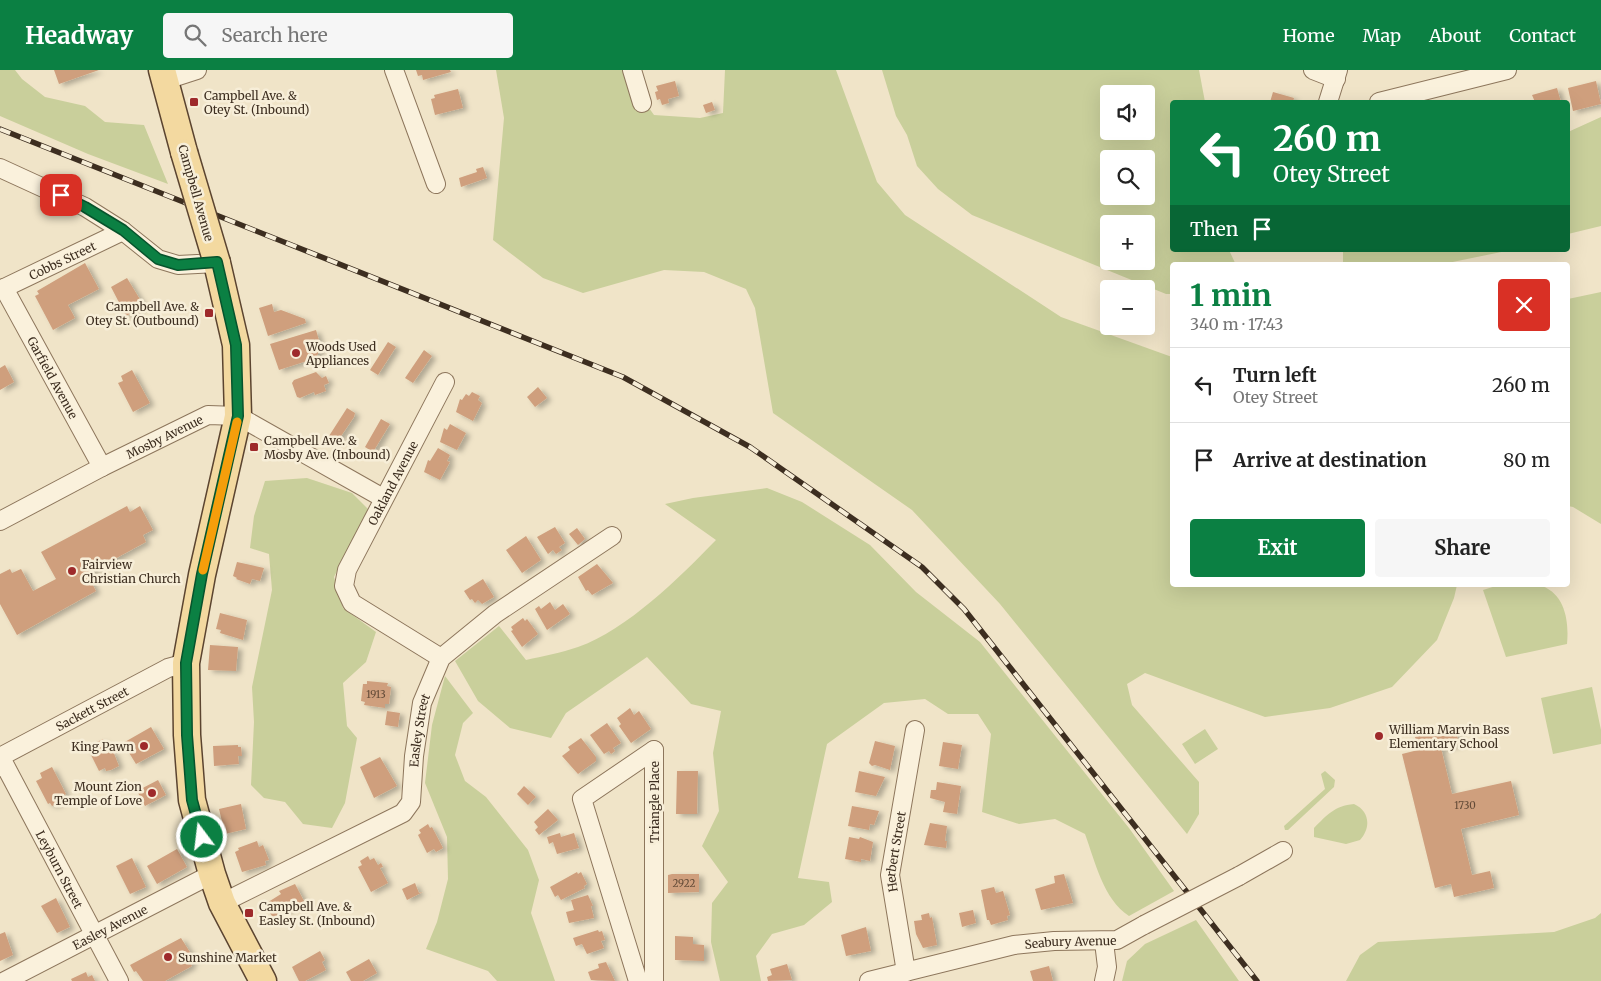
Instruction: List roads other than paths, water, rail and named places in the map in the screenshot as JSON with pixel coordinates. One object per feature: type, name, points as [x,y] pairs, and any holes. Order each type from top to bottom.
[{"type":"main road","name":"Campbell Avenue","points":[[162,74],[217,262],[236,345],[238,416],[202,574],[186,663],[187,735],[192,800],[222,903],[263,981]]},
{"type":"street","points":[[162,74],[197,70]]},
{"type":"street","points":[[394,70],[436,184]]},
{"type":"street","points":[[632,70],[642,103]]},
{"type":"street","points":[[1313,70],[1337,75],[1329,100]]},
{"type":"street","points":[[1387,100],[1507,70]]},
{"type":"street","points":[[0,168],[85,207],[123,230],[158,259],[178,265],[217,262]]},
{"type":"street","name":"Cobbs Street","points":[[2,289],[123,230]]},
{"type":"street","name":"Garfield Avenue","points":[[2,289],[102,467]]},
{"type":"street","name":"Oakland Avenue","points":[[441,658],[352,603],[344,586],[347,570],[445,382]]},
{"type":"street","name":"Mosby Avenue","points":[[0,521],[102,467],[208,415],[238,416],[383,498]]},
{"type":"street","name":"Easley Street","points":[[222,903],[403,813],[411,802],[414,756],[422,703],[441,658],[496,614],[612,536]]},
{"type":"street","name":"Sackett Street","points":[[0,757],[168,668],[186,663]]},
{"type":"street","name":"Herbert Street","points":[[906,972],[890,875],[915,730]]},
{"type":"street","name":"Triangle Place","points":[[638,981],[582,799],[654,750],[654,981]]},
{"type":"street","name":"Leyburn Street","points":[[0,757],[119,981]]},
{"type":"street","name":"Seabury Avenue","points":[[870,981],[1014,946],[1054,941],[1104,942],[1117,940],[1239,876],[1283,850]]},
{"type":"street","name":"Easley Avenue","points":[[5,981],[212,874]]},
{"type":"street","points":[[1104,942],[1106,967],[1104,981]]},
{"type":"railway","points":[[0,129],[623,377],[750,447],[922,567],[964,609],[1257,981]]},
{"type":"place","name":"Campbell Ave. & Otey St. (Inbound)","points":[[194,102]]},
{"type":"place","name":"Campbell Ave. & Otey St. (Outbound)","points":[[209,313]]},
{"type":"place","name":"Woods Used Appliances","points":[[296,353]]},
{"type":"place","name":"Campbell Ave. & Mosby Ave. (Inbound)","points":[[254,447]]},
{"type":"place","name":"Fairview Christian Church","points":[[72,571]]},
{"type":"place","name":"William Marvin Bass Elementary School","points":[[1379,736]]},
{"type":"place","name":"King Pawn","points":[[144,746]]},
{"type":"place","name":"Mount Zion Temple of Love","points":[[152,793]]},
{"type":"place","name":"Campbell Ave. & Easley St. (Inbound)","points":[[249,913]]},
{"type":"place","name":"Sunshine Market","points":[[168,957]]}]
